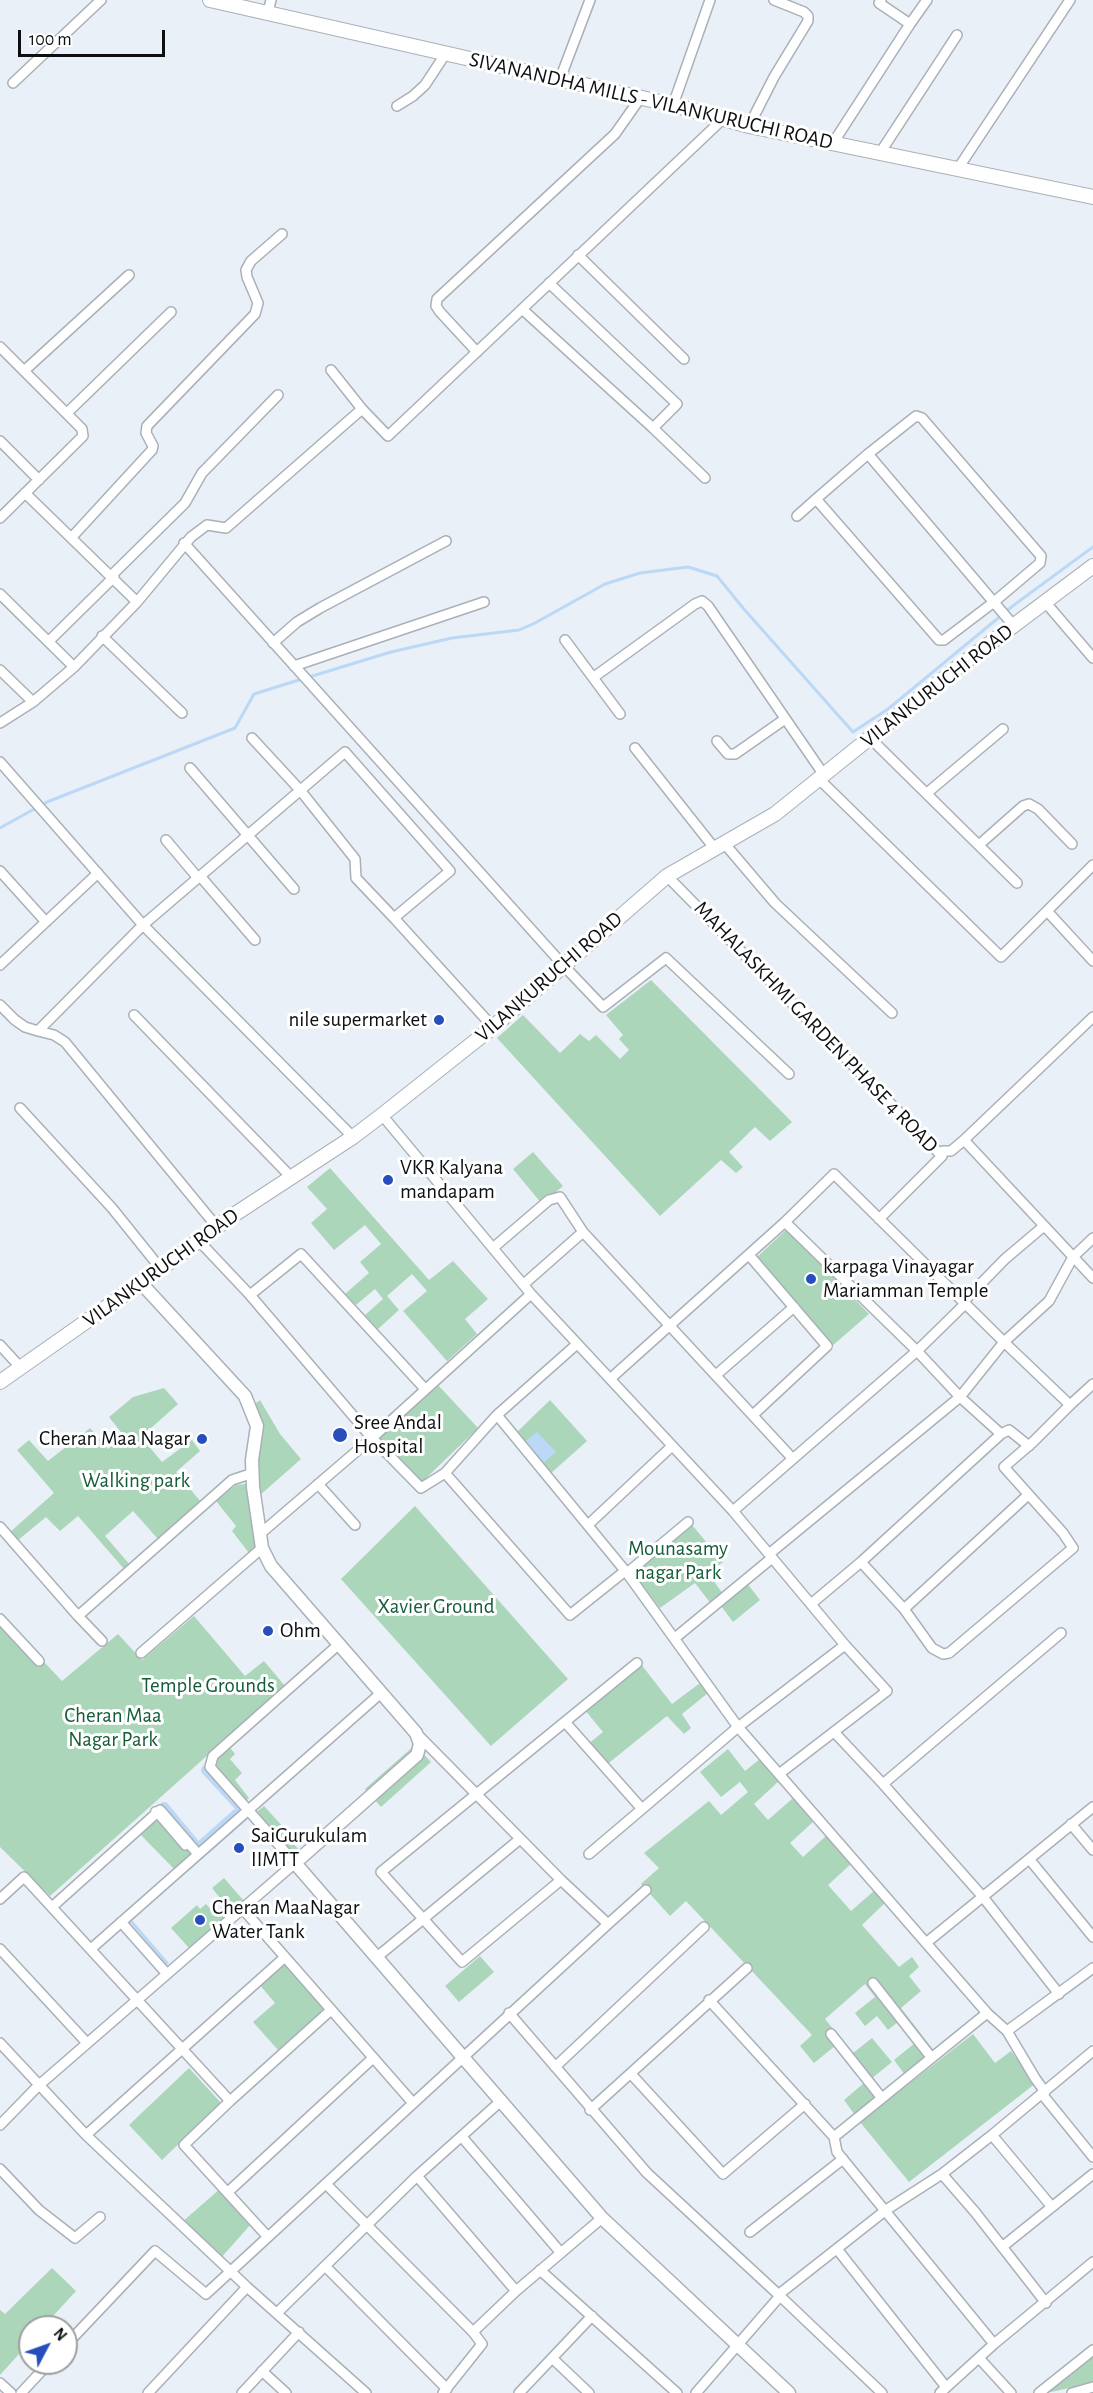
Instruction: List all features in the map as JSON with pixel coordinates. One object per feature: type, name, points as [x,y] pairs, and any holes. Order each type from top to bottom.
[{"type":"main road","name":"SIVANANDHA MILLS - VILANKURUCHI ROAD","points":[[210,0],[269,6],[446,53],[642,97],[749,126],[1093,197]]},
{"type":"main road","name":"VILANKURUCHI ROAD","points":[[0,1382],[217,1227],[353,1137],[493,1027],[667,876],[775,814],[953,671],[1093,566]]},
{"type":"street","points":[[13,83],[101,0]]},
{"type":"street","points":[[560,79],[590,0]]},
{"type":"street","points":[[674,105],[710,0]]},
{"type":"street","points":[[749,126],[774,77],[808,21],[808,16],[804,12],[774,0]]},
{"type":"street","points":[[833,143],[927,0]]},
{"type":"street","points":[[957,170],[1070,0]]},
{"type":"street","points":[[878,1],[910,24]]},
{"type":"street","points":[[880,153],[957,35]]},
{"type":"street","points":[[397,106],[425,85],[446,53]]},
{"type":"street","points":[[477,352],[440,312],[436,306],[437,299],[615,134],[642,97]]},
{"type":"street","points":[[331,370],[362,409],[388,436],[724,118]]},
{"type":"street","points":[[72,537],[152,450],[153,446],[146,433],[147,426],[255,314],[258,303],[246,270],[251,261],[282,234]]},
{"type":"street","points":[[578,255],[684,359]]},
{"type":"street","points":[[24,371],[129,275]]},
{"type":"street","points":[[549,283],[677,404],[653,428]]},
{"type":"street","points":[[522,309],[705,478]]},
{"type":"street","points":[[67,413],[171,312]]},
{"type":"street","points":[[0,347],[82,429],[83,436],[0,518]]},
{"type":"street","points":[[49,641],[185,503],[202,473],[278,395]]},
{"type":"street","points":[[0,723],[33,702],[74,667],[137,602],[184,543],[207,525],[226,528],[362,409]]},
{"type":"street","points":[[796,516],[868,454],[916,416],[922,418],[1041,556],[1040,563],[996,605],[944,640],[939,640],[816,499]]},
{"type":"street","points":[[0,441],[39,480]]},
{"type":"street","points":[[868,454],[1014,626]]},
{"type":"street","points":[[25,494],[113,576],[137,602]]},
{"type":"street","points":[[273,643],[297,622],[320,608],[446,541]]},
{"type":"street","points":[[184,543],[603,1007],[666,957],[789,1074]]},
{"type":"street","points":[[0,594],[74,667]]},
{"type":"street","points":[[594,677],[702,601],[708,606],[785,719],[821,777],[1001,957],[1093,866]]},
{"type":"street","points":[[294,666],[484,602]]},
{"type":"street","points":[[1046,603],[1093,658]]},
{"type":"street","points":[[102,636],[182,713]]},
{"type":"street","points":[[565,640],[620,714]]},
{"type":"street","points":[[0,670],[33,702]]},
{"type":"street","points":[[717,741],[728,754],[735,754],[785,719]]},
{"type":"street","points":[[927,793],[1003,729]]},
{"type":"street","points":[[252,738],[300,790],[355,859],[356,878],[493,1027]]},
{"type":"street","points":[[871,739],[1017,883]]},
{"type":"street","points":[[635,748],[720,846],[775,903],[892,1013]]},
{"type":"street","points":[[38,1031],[144,925],[345,752],[450,871],[394,918]]},
{"type":"street","points":[[0,762],[144,925],[353,1137]]},
{"type":"street","points":[[190,768],[294,889]]},
{"type":"street","points":[[980,844],[1023,806],[1029,804],[1038,809],[1072,844]]},
{"type":"street","points":[[166,840],[255,940]]},
{"type":"street","points":[[0,871],[46,922]]},
{"type":"street","points":[[0,965],[98,873]]},
{"type":"street","name":"MAHALASKHMI GARDEN PHASE 4 ROAD","points":[[667,876],[942,1156],[943,1151],[951,1150],[964,1140],[1093,1017]]},
{"type":"street","points":[[1047,910],[1093,961]]},
{"type":"street","points":[[0,1005],[25,1027],[54,1035],[65,1042],[217,1227]]},
{"type":"street","points":[[134,1015],[291,1177]]},
{"type":"street","points":[[20,1107],[112,1208],[161,1269]]},
{"type":"street","points":[[382,1115],[531,1294],[733,1511],[845,1645],[887,1691],[779,1774]]},
{"type":"street","points":[[964,1140],[1093,1278]]},
{"type":"street","points":[[879,1219],[942,1156]]},
{"type":"street","points":[[610,1379],[786,1222],[834,1174],[1070,1405]]},
{"type":"street","points":[[493,1248],[549,1200],[560,1197],[583,1232],[754,1414],[793,1459]]},
{"type":"street","points":[[786,1222],[1001,1434]]},
{"type":"street","points":[[733,1511],[917,1351],[1005,1259],[1044,1226]]},
{"type":"street","points":[[524,1284],[583,1232]]},
{"type":"street","points":[[675,1638],[960,1396],[1004,1342],[1049,1301],[1072,1257],[1093,1238]]},
{"type":"street","points":[[199,1241],[250,1295],[372,1437],[421,1488],[445,1473],[497,1415],[577,1344]]},
{"type":"street","points":[[250,1295],[302,1254],[425,1389]]},
{"type":"street","points":[[749,1255],[827,1346],[754,1414]]},
{"type":"street","points":[[141,1283],[245,1396],[257,1425],[253,1473],[262,1548],[271,1566],[416,1733],[561,1881],[608,1924]]},
{"type":"street","points":[[260,1534],[531,1294]]},
{"type":"street","points":[[716,1375],[794,1307]]},
{"type":"street","points":[[0,1345],[21,1368]]},
{"type":"street","points":[[861,1562],[904,1609],[932,1648],[943,1654],[949,1653],[1072,1548],[1063,1533],[1004,1467],[1093,1384]]},
{"type":"street","points":[[497,1415],[589,1524],[675,1638],[738,1727],[987,2013],[1007,2031],[1044,2093],[1093,2157]]},
{"type":"street","points":[[811,1604],[861,1562],[1001,1434],[1009,1430],[1029,1446]]},
{"type":"street","points":[[589,1524],[672,1446]]},
{"type":"street","points":[[78,1616],[232,1480],[253,1473]]},
{"type":"street","points":[[445,1473],[570,1615],[688,1522]]},
{"type":"street","points":[[318,1484],[355,1525]]},
{"type":"street","points":[[904,1609],[1028,1495]]},
{"type":"street","points":[[0,1527],[102,1641]]},
{"type":"street","points":[[141,1653],[262,1548]]},
{"type":"street","points":[[0,1619],[39,1661]]},
{"type":"street","points":[[883,1784],[1061,1633]]},
{"type":"street","points":[[338,1645],[213,1756],[210,1767],[297,1861],[465,2056],[605,2213],[789,2393]]},
{"type":"street","points":[[589,1854],[738,1727],[845,1645]]},
{"type":"street","points":[[561,1881],[462,1962],[381,1872],[637,1663]]},
{"type":"street","points":[[92,1948],[381,1692]]},
{"type":"street","points":[[565,1722],[642,1809]]},
{"type":"street","points":[[836,1732],[983,1897],[1059,1994]]},
{"type":"street","points":[[0,2125],[38,2086],[417,1755],[420,1744],[416,1733]]},
{"type":"street","points":[[926,1943],[1093,1807]]},
{"type":"street","points":[[51,1905],[160,1810],[196,1855]]},
{"type":"street","points":[[1071,1824],[1093,1850]]},
{"type":"street","points":[[378,1956],[520,1839]]},
{"type":"street","points":[[1030,1860],[1093,1937]]},
{"type":"street","points":[[0,1899],[24,1877],[92,1948],[230,2101]]},
{"type":"street","points":[[78,2332],[155,2250],[206,2294],[509,2013],[646,1890]]},
{"type":"street","points":[[242,1908],[413,2103]]},
{"type":"street","points":[[121,1922],[167,1974]]},
{"type":"street","points":[[555,2067],[704,1927]]},
{"type":"street","points":[[0,1948],[87,2043]]},
{"type":"street","points":[[86,2135],[285,1957]]},
{"type":"street","points":[[590,2110],[747,1968]]},
{"type":"street","points":[[1007,2031],[1093,1968]]},
{"type":"street","points":[[873,1983],[931,2058]]},
{"type":"street","points":[[709,2000],[834,2137],[837,2152],[994,2344]]},
{"type":"street","points":[[267,2236],[184,2145],[332,2010]]},
{"type":"street","points":[[509,2013],[590,2110],[647,2173],[882,2393]]},
{"type":"street","points":[[834,2137],[987,2013]]},
{"type":"street","points":[[831,2034],[881,2097]]},
{"type":"street","points":[[0,2043],[86,2135],[247,2287],[366,2393]]},
{"type":"street","points":[[696,2393],[740,2345],[779,2296],[886,2210],[942,2174],[992,2135],[1093,2051]]},
{"type":"street","points":[[465,2056],[602,2218],[740,2345]]},
{"type":"street","points":[[228,2192],[373,2058]]},
{"type":"street","points":[[632,2074],[723,2174],[805,2104]]},
{"type":"street","points":[[278,2313],[417,2176],[502,2100]]},
{"type":"street","points":[[992,2135],[1052,2207]]},
{"type":"street","points":[[462,2137],[561,2253]]},
{"type":"street","points":[[750,2232],[843,2158]]},
{"type":"street","points":[[0,2169],[39,2210],[75,2238],[100,2217]]},
{"type":"street","points":[[942,2174],[1046,2303]]},
{"type":"street","points":[[1002,2247],[1093,2174]]},
{"type":"street","points":[[417,2176],[516,2290]]},
{"type":"street","points":[[325,2266],[445,2391],[482,2344],[473,2332],[326,2184]]},
{"type":"street","points":[[473,2332],[516,2290],[602,2218]]},
{"type":"street","points":[[837,2249],[943,2390],[994,2344],[1093,2262]]},
{"type":"street","points":[[540,2270],[677,2393]]},
{"type":"street","points":[[148,2393],[247,2287]]},
{"type":"street","points":[[519,2393],[592,2316]]},
{"type":"street","points":[[242,2393],[299,2332]]},
{"type":"street","points":[[1039,2393],[1093,2350]]},
{"type":"street","points":[[552,2358],[589,2393]]},
{"type":"street","points":[[979,2358],[1011,2393]]},
{"type":"street","points":[[262,2371],[286,2393]]},
{"type":"street","points":[[21,2393],[38,2375]]},
{"type":"street","points":[[0,2383],[10,2393]]},
{"type":"street","points":[[1072,2393],[1093,2387]]},
{"type":"green space","points":[[651,980],[792,1122],[770,1141],[755,1127],[729,1152],[743,1167],[736,1173],[721,1160],[660,1216],[497,1038],[523,1015],[560,1053],[580,1034],[589,1041],[596,1035],[620,1059],[629,1050],[619,1039],[623,1035],[606,1015]]},
{"type":"green space","points":[[533,1152],[563,1186],[542,1204],[513,1169]]},
{"type":"green space","points":[[330,1168],[429,1280],[453,1261],[488,1299],[465,1319],[477,1334],[447,1361],[403,1311],[427,1291],[412,1274],[387,1296],[399,1310],[378,1329],[365,1315],[383,1299],[375,1289],[356,1305],[345,1294],[369,1273],[360,1262],[381,1244],[365,1225],[334,1250],[311,1223],[327,1209],[307,1187]]},
{"type":"green space","points":[[787,1229],[869,1314],[832,1346],[756,1258]]},
{"type":"green space","points":[[438,1385],[478,1428],[421,1483],[379,1438]]},
{"type":"green space","name":"Walking park","points":[[164,1388],[178,1404],[141,1437],[162,1462],[192,1440],[200,1451],[176,1472],[201,1502],[158,1539],[133,1511],[105,1536],[131,1566],[125,1570],[78,1516],[60,1531],[46,1517],[17,1541],[9,1533],[54,1493],[17,1450],[29,1440],[48,1461],[90,1428],[108,1449],[124,1436],[109,1417],[133,1397]]},
{"type":"green space","points":[[260,1400],[280,1434],[301,1459],[259,1496],[253,1405]]},
{"type":"green space","points":[[550,1400],[587,1441],[550,1474],[516,1433]]},
{"type":"green space","points":[[246,1484],[256,1546],[249,1553],[232,1531],[236,1526],[216,1501],[236,1485]]},
{"type":"green space","name":"Xavier Ground","points":[[415,1506],[568,1679],[491,1746],[341,1579]]},
{"type":"green space","name":"Mounasamy nagar Park","points":[[687,1519],[723,1562],[708,1573],[723,1594],[743,1578],[760,1600],[733,1622],[721,1606],[715,1609],[695,1583],[660,1608],[628,1566]]},
{"type":"green space","points":[[194,1616],[245,1676],[264,1661],[285,1686],[50,1896],[0,1847],[0,1627],[38,1667],[44,1662],[62,1681],[118,1634],[142,1660]]},
{"type":"green space","points":[[640,1663],[672,1704],[700,1683],[708,1693],[682,1714],[691,1728],[684,1734],[667,1716],[605,1766],[588,1744],[603,1732],[584,1709]]},
{"type":"green space","points":[[228,1745],[235,1754],[230,1759],[242,1773],[235,1780],[249,1798],[244,1803],[212,1767],[215,1756]]},
{"type":"green space","points":[[415,1745],[431,1762],[381,1807],[365,1789]]},
{"type":"green space","points":[[728,1749],[745,1771],[760,1759],[779,1781],[754,1804],[768,1820],[793,1798],[813,1822],[790,1843],[803,1857],[827,1835],[851,1864],[828,1885],[851,1911],[875,1890],[886,1902],[862,1925],[899,1967],[912,1957],[919,1967],[909,1976],[921,1991],[901,2008],[935,2052],[905,2075],[894,2060],[915,2043],[898,2022],[888,2030],[877,2016],[865,2026],[855,2013],[875,1997],[865,1984],[825,2019],[853,2053],[872,2038],[892,2062],[871,2079],[882,2093],[855,2115],[844,2100],[864,2083],[835,2046],[814,2063],[800,2046],[812,2035],[686,1901],[670,1916],[641,1884],[659,1868],[644,1853],[709,1801],[721,1815],[748,1792],[740,1782],[721,1797],[700,1772]]},
{"type":"green space","points":[[264,1806],[300,1851],[294,1857],[254,1814]]},
{"type":"green space","points":[[159,1813],[195,1855],[176,1871],[138,1832]]},
{"type":"green space","points":[[224,1878],[244,1901],[209,1936],[206,1933],[189,1948],[171,1928],[197,1905],[200,1909],[206,1904],[215,1914],[225,1904],[212,1888]]},
{"type":"green space","points":[[480,1956],[494,1972],[459,2002],[445,1986]]},
{"type":"green space","points":[[284,1962],[326,2008],[278,2050],[253,2022],[275,2003],[259,1984]]},
{"type":"green space","points":[[973,2034],[995,2063],[1011,2051],[1036,2083],[909,2182],[860,2122]]},
{"type":"green space","points":[[189,2068],[221,2103],[162,2160],[129,2125]]},
{"type":"green space","points":[[221,2188],[252,2223],[220,2259],[181,2223]]},
{"type":"green space","points":[[52,2268],[76,2291],[54,2315],[18,2315],[18,2355],[0,2375],[0,2310],[5,2314]]},
{"type":"green space","points":[[1093,2355],[1093,2383],[1046,2393]]},
{"type":"water","points":[[537,1432],[556,1452],[543,1463],[525,1442]]},
{"type":"waterway","points":[[309,677],[391,652],[452,638],[519,630],[605,584],[640,573],[688,567],[717,576],[853,732],[888,709],[1014,605],[1093,547]]},
{"type":"waterway","points":[[0,828],[47,802],[235,728],[254,694],[302,679]]},
{"type":"waterway","points":[[164,1807],[198,1848],[242,1809],[206,1770]]},
{"type":"waterway","points":[[155,1898],[249,1816]]},
{"type":"waterway","points":[[130,1920],[167,1963]]},
{"type":"place","name":"nile supermarket","points":[[439,1020]]},
{"type":"place","name":"VKR Kalyana mandapam","points":[[388,1180]]},
{"type":"place","name":"karpaga Vinayagar Mariamman Temple","points":[[811,1279]]},
{"type":"place","name":"Sree Andal Hospital","points":[[340,1435]]},
{"type":"place","name":"Cheran Maa Nagar","points":[[202,1439]]},
{"type":"place","name":"Ohm","points":[[268,1631]]},
{"type":"place","name":"SaiGurukulam IIMTT","points":[[239,1848]]},
{"type":"place","name":"Cheran MaaNagar Water Tank","points":[[200,1920]]},
{"type":"park label","name":"Temple Grounds","points":[[208,1686]]},
{"type":"park label","name":"Cheran Maa Nagar Park","points":[[113,1728]]}]
